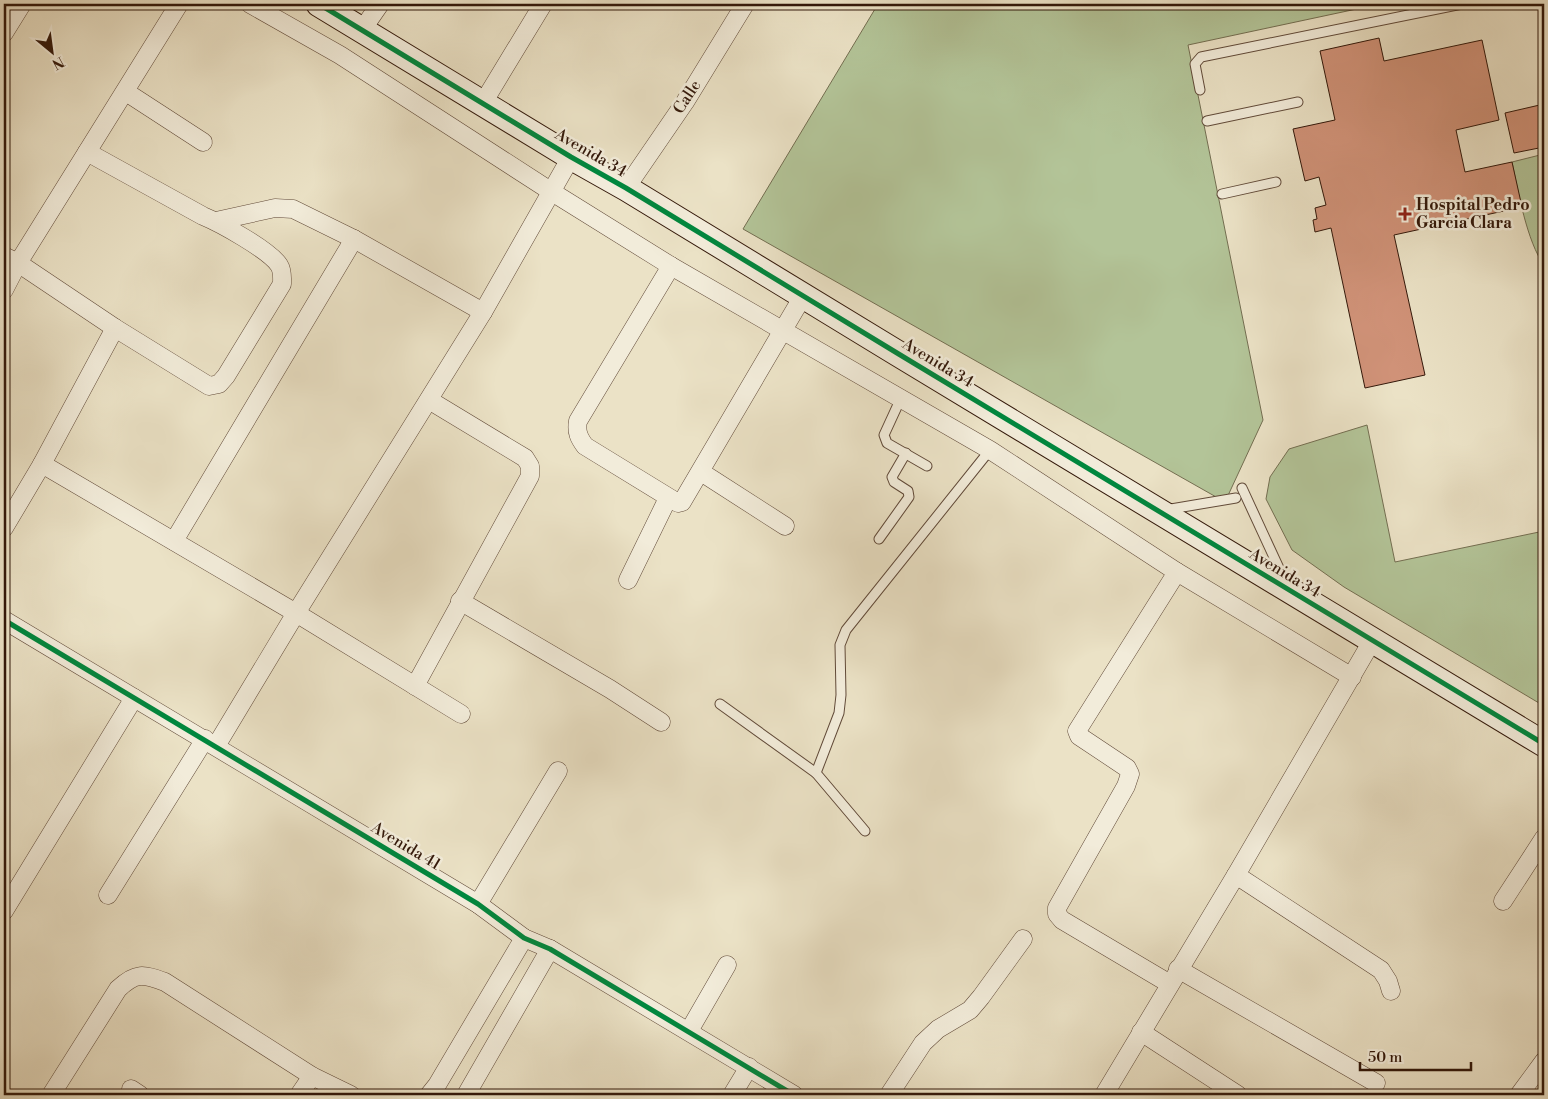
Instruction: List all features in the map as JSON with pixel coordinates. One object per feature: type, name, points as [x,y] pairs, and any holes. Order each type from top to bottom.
[{"type":"street","points":[[4,33],[22,4]]},
{"type":"street","points":[[4,290],[11,259],[87,152],[179,4]]},
{"type":"street","points":[[250,4],[340,55],[552,192],[671,266],[990,450],[1177,572],[1352,677]]},
{"type":"street","name":"Avenida 34","points":[[319,4],[1544,744]]},
{"type":"street","points":[[362,30],[380,4]]},
{"type":"street","points":[[483,103],[543,4]]},
{"type":"street","name":"Calle","points":[[626,188],[685,102],[745,4]]},
{"type":"street","points":[[126,92],[203,142]]},
{"type":"street","points":[[11,259],[115,328],[209,386],[218,384],[226,376],[282,284],[282,273],[279,264],[263,251],[216,221],[203,216],[87,152]]},
{"type":"street","points":[[108,896],[296,613],[483,312],[571,157]]},
{"type":"street","points":[[216,221],[275,208],[293,209],[354,239],[483,312]]},
{"type":"street","points":[[174,541],[354,239]]},
{"type":"street","points":[[671,266],[578,421],[577,434],[585,446],[678,503],[682,502],[701,472],[803,296]]},
{"type":"street","points":[[4,528],[42,464],[115,328]]},
{"type":"street","points":[[415,686],[530,476],[530,466],[525,458],[429,400]]},
{"type":"street","points":[[42,464],[296,613],[461,714]]},
{"type":"street","points":[[701,472],[786,526]]},
{"type":"street","points":[[628,580],[668,498]]},
{"type":"street","points":[[1177,572],[1077,731],[1079,736],[1127,768],[1130,774],[1126,786],[1057,908],[1057,914],[1062,920],[1376,1083]]},
{"type":"street","points":[[460,601],[610,689],[661,722]]},
{"type":"street","name":"Avenida 41","points":[[4,620],[478,904],[524,938],[550,950],[794,1095]]},
{"type":"street","points":[[1104,1095],[1236,875],[1372,640]]},
{"type":"street","points":[[4,912],[134,698]]},
{"type":"street","points":[[478,904],[558,771]]},
{"type":"street","points":[[1503,901],[1544,838]]},
{"type":"street","points":[[1236,875],[1382,970],[1391,991]]},
{"type":"street","points":[[429,1095],[437,1085],[524,938]]},
{"type":"street","points":[[889,1095],[923,1043],[938,1029],[970,1010],[1023,939]]},
{"type":"street","points":[[466,1095],[550,950]]},
{"type":"street","points":[[689,1031],[727,965]]},
{"type":"street","points":[[51,1095],[118,989],[128,979],[146,975],[165,982],[312,1076],[350,1095]]},
{"type":"street","points":[[1141,1032],[1238,1095]]},
{"type":"street","points":[[1518,1095],[1544,1062]]},
{"type":"street","points":[[732,1095],[749,1068]]},
{"type":"street","points":[[299,1095],[312,1076]]},
{"type":"lane","points":[[1200,90],[1196,64],[1201,57],[1462,4]]},
{"type":"lane","points":[[1543,4],[1544,10]]},
{"type":"lane","points":[[1207,121],[1298,102]]},
{"type":"lane","points":[[1222,194],[1276,182]]},
{"type":"lane","points":[[901,398],[884,435],[887,442],[926,466]]},
{"type":"lane","points":[[816,773],[839,713],[841,696],[840,645],[846,630],[990,450]]},
{"type":"lane","points":[[879,539],[909,497],[908,491],[894,482],[892,477],[906,454]]},
{"type":"lane","points":[[1242,488],[1290,590]]},
{"type":"lane","points":[[1158,511],[1236,498]]},
{"type":"lane","points":[[720,704],[816,773],[865,831]]},
{"type":"green space","points":[[878,4],[1380,4],[1188,45],[1263,420],[1225,502],[743,229]]},
{"type":"green space","points":[[1544,154],[1544,265],[1528,230],[1512,162]]},
{"type":"green space","points":[[1367,425],[1395,562],[1544,531],[1544,706],[1344,587],[1292,550],[1266,499],[1270,477],[1289,449]]},
{"type":"building","name":"Hospital Pedro Garcia Clara","points":[[1379,38],[1384,61],[1482,40],[1499,120],[1456,130],[1465,172],[1512,162],[1522,207],[1394,235],[1425,375],[1365,388],[1331,228],[1315,232],[1313,220],[1317,219],[1315,208],[1326,205],[1319,177],[1305,181],[1293,129],[1335,120],[1320,51]]},
{"type":"building","points":[[1544,104],[1544,147],[1514,153],[1505,113]]},
{"type":"cycle path","points":[[319,4],[1544,744]]},
{"type":"cycle path","points":[[4,620],[478,904],[524,938],[550,949],[794,1095]]},
{"type":"place","name":"Hospital Pedro Garcia Clara","points":[[1405,214]]}]
